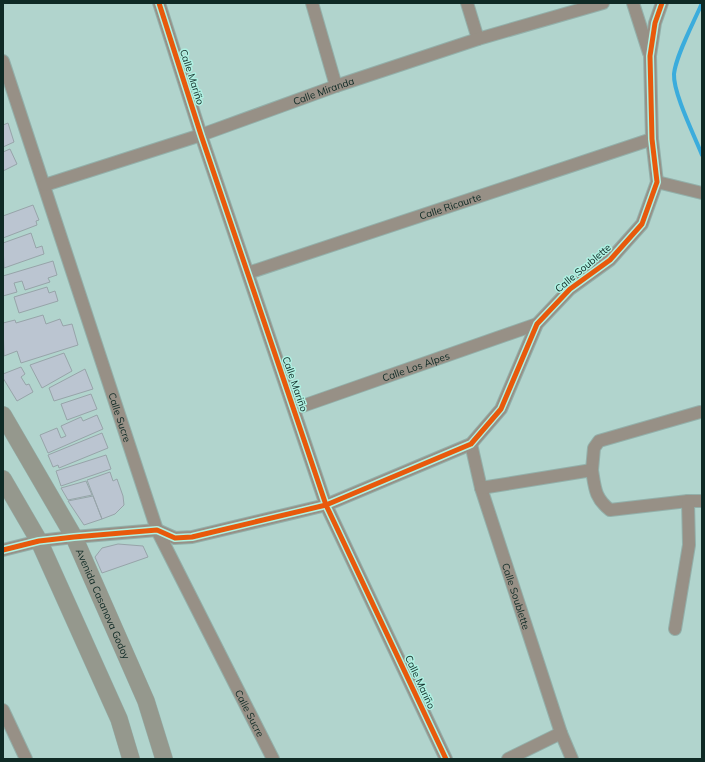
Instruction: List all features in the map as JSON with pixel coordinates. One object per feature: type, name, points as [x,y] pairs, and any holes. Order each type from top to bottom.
[{"type":"street","name":"Calle Mariño","points":[[159,3],[201,135],[326,505],[446,759]]},
{"type":"street","points":[[312,3],[336,86]]},
{"type":"street","points":[[467,3],[478,39]]},
{"type":"street","name":"Calle Miranda","points":[[45,185],[201,135],[336,86],[478,39],[604,3]]},
{"type":"street","points":[[633,3],[650,56]]},
{"type":"street","points":[[650,56],[655,23],[662,3]]},
{"type":"street","name":"Calle Soublette","points":[[572,759],[561,733],[481,488],[471,444],[501,409],[537,324],[570,289],[610,260],[642,224],[657,182],[652,139],[650,56]]},
{"type":"street","name":"Calle Sucre","points":[[4,68],[45,185],[157,530],[273,759]]},
{"type":"street","name":"Calle Ricaurte","points":[[248,273],[652,139]]},
{"type":"street","points":[[657,182],[702,193]]},
{"type":"street","name":"Calle Los Alpes","points":[[294,409],[537,324]]},
{"type":"street","points":[[700,412],[599,441],[594,448],[592,470],[596,494],[603,504],[610,510],[688,501],[702,501]]},
{"type":"street","name":"Avenida Casanova Godoy","points":[[3,415],[74,537],[146,701],[164,759]]},
{"type":"street","points":[[3,550],[39,542],[74,537],[157,530],[175,538],[192,537],[326,505],[471,444]]},
{"type":"street","points":[[481,488],[592,470]]},
{"type":"street","points":[[3,479],[39,542],[119,719],[131,759]]},
{"type":"street","points":[[675,629],[689,545],[688,501]]},
{"type":"street","points":[[3,710],[26,759]]},
{"type":"street","points":[[508,759],[561,733]]},
{"type":"building","points":[[8,123],[14,142],[3,147],[3,125]]},
{"type":"building","points":[[10,149],[17,164],[3,171],[3,152]]},
{"type":"building","points":[[33,205],[39,220],[36,221],[37,225],[3,238],[3,216]]},
{"type":"building","points":[[31,233],[36,248],[42,246],[44,254],[4,268],[3,243]]},
{"type":"building","points":[[53,261],[57,275],[48,278],[50,282],[25,290],[22,281],[14,283],[17,292],[3,296],[3,276]]},
{"type":"building","points":[[47,287],[49,293],[55,291],[58,301],[19,313],[14,297]]},
{"type":"building","points":[[43,315],[46,324],[60,319],[63,326],[72,324],[78,345],[21,363],[17,351],[4,356],[3,323],[15,320],[16,323]]},
{"type":"building","points":[[64,353],[72,371],[42,388],[30,365]]},
{"type":"building","points":[[21,367],[25,374],[21,377],[26,385],[29,384],[33,392],[17,401],[3,378],[3,374]]},
{"type":"building","points":[[85,369],[93,389],[54,401],[49,388]]},
{"type":"building","points":[[91,394],[97,409],[67,420],[61,404]]},
{"type":"building","points":[[97,415],[103,429],[48,453],[40,435],[57,428],[61,438],[66,436],[61,426],[81,417],[83,421]]},
{"type":"building","points":[[102,433],[108,448],[59,468],[58,465],[53,467],[48,455]]},
{"type":"building","points":[[106,455],[111,469],[61,486],[56,471]]},
{"type":"building","points":[[110,472],[113,481],[117,479],[123,496],[124,505],[115,514],[102,519],[87,480]]},
{"type":"building","points":[[86,481],[92,495],[68,500],[61,488]]},
{"type":"building","points":[[93,496],[102,519],[84,525],[68,501]]},
{"type":"building","points":[[118,544],[143,546],[148,557],[102,573],[95,557],[102,548]]},
{"type":"waterway","points":[[702,3],[678,58],[674,74],[677,92],[702,155]]},
{"type":"cycle path","points":[[159,3],[201,135],[326,505],[446,759]]},
{"type":"cycle path","points":[[3,550],[39,541],[157,530],[175,538],[192,537],[326,505],[471,444],[501,409],[537,324],[570,289],[610,260],[642,224],[657,182],[652,139],[650,56],[655,23],[662,3]]}]
